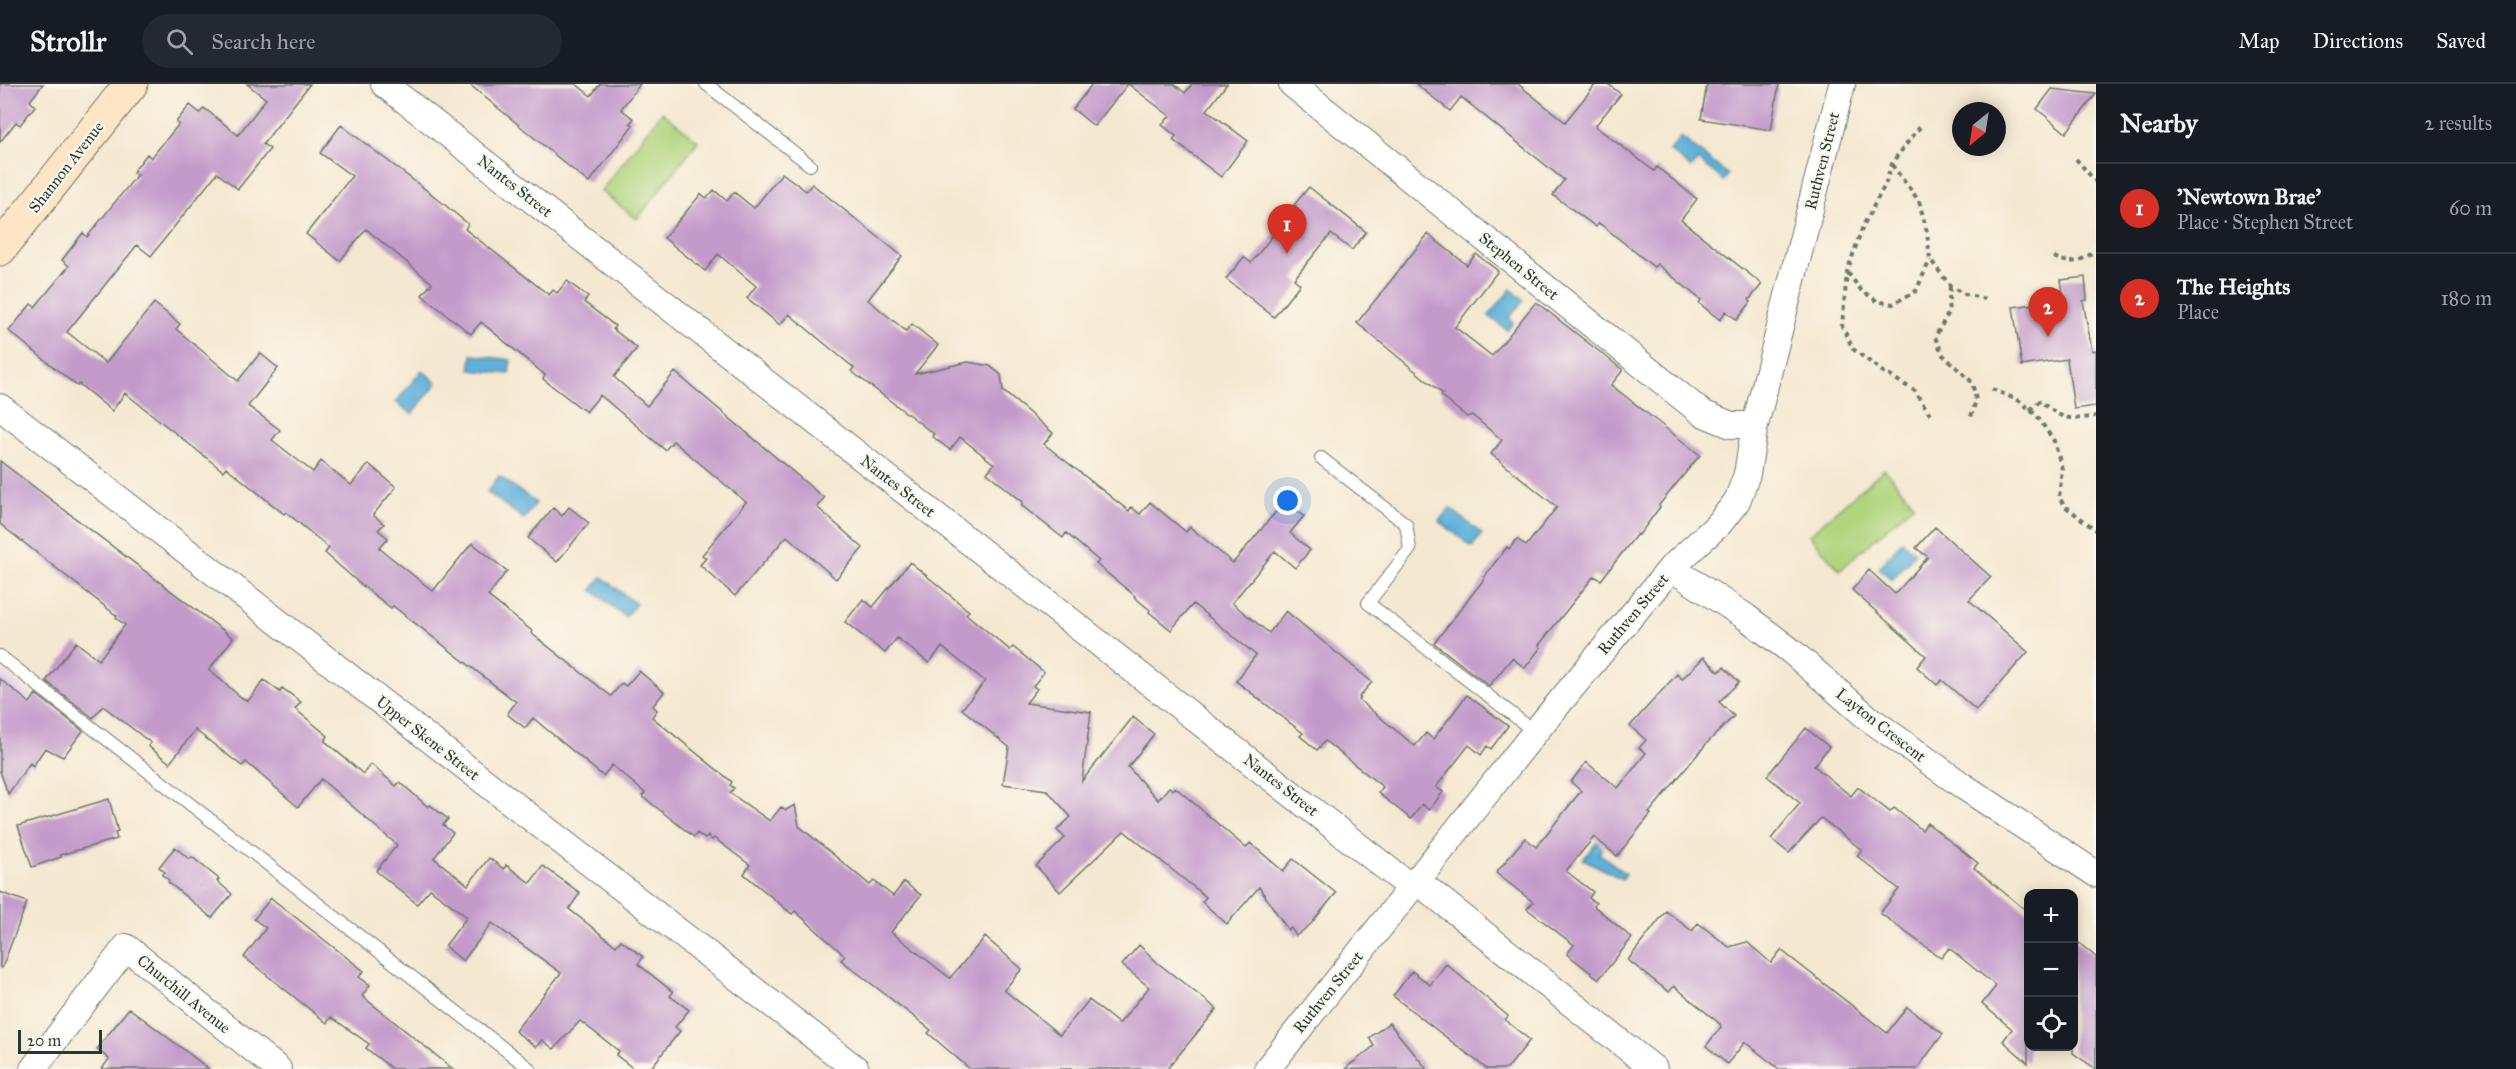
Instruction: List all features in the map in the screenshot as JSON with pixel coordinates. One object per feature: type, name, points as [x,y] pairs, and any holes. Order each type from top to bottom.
[{"type":"main road","name":"Shannon Avenue","points":[[0,249],[131,84]]},
{"type":"street","name":"Nantes Street","points":[[384,84],[1654,1069]]},
{"type":"street","name":"Stephen Street","points":[[1293,84],[1702,413],[1731,424],[1755,425]]},
{"type":"street","name":"Ruthven Street","points":[[1267,1069],[1535,732],[1671,568],[1719,524],[1737,501],[1747,474],[1755,425],[1842,84]]},
{"type":"street","name":"Upper Skene Street","points":[[0,407],[856,1069]]},
{"type":"street","name":"Layton Crescent","points":[[1671,568],[1746,617],[1782,644],[1867,717],[1963,786],[2096,874]]},
{"type":"street","name":"Churchill Avenue","points":[[33,1069],[126,946],[278,1069]]},
{"type":"lane","points":[[706,84],[810,165]]},
{"type":"lane","points":[[1321,458],[1406,524],[1410,549],[1368,603],[1535,732]]},
{"type":"lane","points":[[0,656],[530,1069]]},
{"type":"path","points":[[1920,127],[1903,147],[1892,165],[1885,185],[1863,226],[1847,272],[1842,326],[1852,349],[1882,371],[1915,390],[1930,414]]},
{"type":"path","points":[[2076,159],[2096,182]]},
{"type":"path","points":[[1892,165],[1919,201],[1927,232],[1930,259],[1950,287],[1985,299]]},
{"type":"path","points":[[2054,257],[2067,263],[2083,259],[2096,251]]},
{"type":"path","points":[[1847,272],[1861,290],[1877,301],[1893,304],[1916,291],[1930,259]]},
{"type":"path","points":[[1950,287],[1948,314],[1935,337],[1943,355],[1972,382],[1976,400],[1971,417]]},
{"type":"path","points":[[1992,389],[2020,401],[2054,441],[2062,469],[2059,498],[2066,507],[2096,530]]},
{"type":"path","points":[[2030,410],[2040,401],[2063,418],[2077,420],[2096,416]]},
{"type":"shaded area","points":[[0,671],[31,695],[0,734]]},
{"type":"green space","points":[[662,112],[698,141],[637,219],[601,191]]},
{"type":"green space","points":[[1884,469],[1914,504],[1840,570],[1809,535]]},
{"type":"water","points":[[1681,137],[1728,175],[1724,181],[1698,160],[1691,168],[1670,151]]},
{"type":"water","points":[[1511,289],[1524,300],[1509,318],[1513,323],[1507,330],[1489,316]]},
{"type":"water","points":[[472,355],[511,360],[509,374],[470,370]]},
{"type":"water","points":[[422,370],[437,383],[412,414],[396,402]]},
{"type":"water","points":[[499,476],[536,503],[524,519],[487,492]]},
{"type":"water","points":[[1450,508],[1482,534],[1472,547],[1439,521]]},
{"type":"water","points":[[1902,541],[1915,553],[1892,580],[1879,568]]},
{"type":"water","points":[[602,577],[636,604],[625,617],[592,590]]},
{"type":"water","points":[[1597,842],[1602,848],[1599,853],[1626,874],[1622,879],[1583,859]]},
{"type":"building","points":[[0,84],[43,84],[30,101],[35,106],[20,125],[16,122],[0,142]]},
{"type":"building","points":[[247,84],[310,84],[263,144],[270,149],[238,189],[217,173],[151,256],[137,245],[67,332],[106,363],[154,303],[180,324],[176,329],[238,381],[260,353],[278,368],[248,406],[280,430],[272,440],[313,472],[321,461],[351,485],[369,464],[396,487],[373,515],[384,524],[378,530],[388,538],[379,548],[433,591],[472,543],[507,571],[488,596],[611,696],[622,683],[626,686],[639,671],[664,692],[653,706],[657,710],[652,717],[732,782],[730,785],[734,788],[730,793],[770,821],[781,807],[786,810],[795,805],[799,826],[870,885],[874,881],[893,896],[904,882],[921,895],[891,932],[950,978],[985,937],[1022,969],[1004,990],[1060,1035],[1089,1000],[1119,1024],[1149,987],[1122,965],[1139,945],[1159,964],[1217,1009],[1167,1069],[970,1069],[928,1033],[931,1030],[841,960],[845,956],[795,911],[792,914],[744,874],[750,865],[714,838],[712,840],[708,836],[705,839],[697,833],[694,837],[642,796],[645,793],[612,765],[603,776],[533,718],[525,728],[507,714],[516,702],[393,606],[391,608],[359,583],[325,553],[329,548],[286,512],[284,514],[226,467],[223,471],[125,393],[112,411],[9,331],[31,304],[35,307],[69,266],[62,260],[83,233],[87,237],[137,175],[133,172],[147,154],[151,158],[179,124],[176,122],[190,105],[200,113],[204,108],[238,135],[266,99]]},
{"type":"building","points":[[469,84],[576,84],[591,96],[600,84],[640,84],[621,109],[634,119],[630,123],[633,125],[589,183]]},
{"type":"building","points":[[1092,84],[1128,84],[1094,126],[1073,109]]},
{"type":"building","points":[[1128,84],[1174,84],[1185,93],[1192,84],[1227,84],[1207,110],[1248,141],[1221,177],[1173,140],[1176,136],[1162,125],[1170,116]]},
{"type":"building","points":[[1416,84],[1518,84],[1565,122],[1596,84],[1608,84],[1621,94],[1595,126],[1654,171],[1657,167],[1697,199],[1681,220],[1762,284],[1749,300],[1751,302],[1737,320],[1726,311],[1720,320],[1699,303],[1701,300],[1657,264],[1654,267],[1599,223],[1596,227],[1553,195],[1564,180],[1461,97],[1450,111]]},
{"type":"building","points":[[1707,84],[1779,84],[1771,130],[1701,119]]},
{"type":"building","points":[[2052,89],[2096,94],[2066,133],[2037,109]]},
{"type":"building","points":[[341,125],[434,196],[468,224],[465,229],[549,295],[553,290],[557,293],[567,281],[588,297],[584,302],[615,326],[613,329],[637,348],[614,377],[647,406],[675,372],[824,498],[817,507],[863,548],[836,579],[787,536],[735,596],[700,565],[706,558],[702,555],[746,502],[673,441],[665,450],[600,395],[586,412],[543,379],[545,375],[481,322],[471,334],[422,295],[432,283],[366,229],[340,261],[306,234],[352,176],[320,153]]},
{"type":"building","points":[[782,173],[806,191],[812,184],[902,256],[868,300],[906,331],[912,324],[938,345],[915,374],[968,362],[990,366],[1001,375],[1003,391],[1053,433],[1044,444],[1129,511],[1131,507],[1140,514],[1150,502],[1186,532],[1190,527],[1233,563],[1285,501],[1304,516],[1290,533],[1310,550],[1295,568],[1275,551],[1232,603],[1269,633],[1286,611],[1372,682],[1359,700],[1415,746],[1426,733],[1433,739],[1467,695],[1508,726],[1491,749],[1487,746],[1481,755],[1469,745],[1436,787],[1443,792],[1429,810],[1422,804],[1411,819],[1378,793],[1383,787],[1325,741],[1317,750],[1300,736],[1303,733],[1236,681],[1256,655],[1193,604],[1171,630],[1096,564],[1099,561],[1066,533],[1063,538],[1021,505],[1023,502],[987,473],[994,464],[960,437],[950,450],[932,436],[934,434],[851,371],[854,368],[789,314],[780,325],[747,298],[756,286],[718,254],[705,271],[664,238],[701,194],[707,198],[714,190],[727,201],[734,192],[754,208]]},
{"type":"building","points":[[1309,187],[1366,232],[1352,250],[1331,234],[1294,279],[1300,284],[1274,317],[1226,279],[1244,257],[1251,263]]},
{"type":"building","points":[[1428,234],[1467,265],[1476,254],[1498,271],[1455,327],[1492,356],[1536,302],[1623,370],[1611,385],[1700,455],[1659,505],[1660,507],[1639,535],[1637,534],[1601,580],[1594,576],[1539,645],[1541,647],[1525,668],[1512,658],[1489,686],[1434,643],[1507,547],[1509,549],[1517,539],[1526,546],[1557,507],[1491,454],[1502,440],[1472,415],[1467,417],[1441,396],[1443,394],[1357,323]]},
{"type":"building","points":[[2085,277],[2087,300],[2083,301],[2092,351],[2096,350],[2096,406],[2074,409],[2067,359],[2022,366],[2013,307],[2064,300],[2061,280]]},
{"type":"building","points":[[0,461],[233,638],[209,670],[242,698],[248,701],[264,680],[280,692],[282,688],[301,702],[295,709],[328,736],[325,741],[363,774],[371,764],[396,786],[400,782],[428,807],[430,805],[448,819],[443,825],[453,833],[434,858],[468,885],[489,858],[504,869],[506,865],[530,883],[543,866],[580,893],[569,909],[616,946],[621,940],[643,957],[638,964],[673,992],[670,996],[689,1010],[675,1027],[680,1031],[650,1069],[634,1069],[616,1055],[619,1051],[580,1021],[554,1049],[542,1040],[536,1047],[515,1031],[561,973],[492,923],[463,961],[445,946],[467,917],[430,889],[417,904],[376,871],[397,845],[321,779],[298,807],[246,762],[242,766],[195,730],[170,763],[148,746],[151,743],[103,706],[93,718],[46,681],[76,642],[99,660],[125,625],[116,618],[117,616],[0,524]]},
{"type":"building","points":[[569,507],[589,523],[557,562],[528,538],[553,508],[562,516]]},
{"type":"building","points":[[1935,527],[1991,577],[1969,600],[2028,652],[1976,710],[1942,680],[1937,685],[1917,667],[1926,656],[1852,590],[1869,570],[1895,594],[1928,557],[1916,548]]},
{"type":"building","points":[[910,562],[969,611],[966,614],[1010,650],[1013,647],[1044,672],[1033,686],[1037,689],[1026,703],[1091,712],[1082,781],[1133,717],[1154,734],[1128,767],[1158,800],[1169,787],[1173,790],[1175,787],[1246,848],[1250,843],[1283,871],[1293,859],[1336,893],[1311,924],[1296,936],[1291,928],[1288,930],[1259,887],[1227,924],[1202,902],[1206,897],[1124,831],[1060,892],[1036,866],[1065,838],[1057,830],[1071,817],[1047,790],[1003,784],[1009,747],[962,709],[985,681],[942,647],[929,663],[897,638],[885,653],[845,622],[863,599],[873,607]]},
{"type":"building","points":[[1704,657],[1719,672],[1724,667],[1739,682],[1719,702],[1734,716],[1707,743],[1617,856],[1594,837],[1566,871],[1593,892],[1589,898],[1596,903],[1594,906],[1632,938],[1599,979],[1567,954],[1574,945],[1527,909],[1533,902],[1496,873],[1525,838],[1536,847],[1581,791],[1571,782],[1586,762],[1618,788],[1646,753],[1639,748],[1646,740],[1630,726],[1677,674],[1682,679]]},
{"type":"building","points":[[0,679],[30,703],[36,694],[83,731],[63,757],[45,748],[33,766],[30,763],[8,794],[0,771]]},
{"type":"building","points":[[1806,728],[1829,747],[1814,766],[1851,796],[1858,787],[1890,812],[1894,808],[1922,830],[1927,823],[1978,863],[1974,868],[2024,909],[2024,1051],[2028,1051],[2028,1063],[2003,1041],[2012,1029],[1982,1004],[1996,986],[1949,948],[1941,958],[1880,913],[1899,889],[1857,856],[1862,850],[1821,818],[1789,853],[1771,839],[1800,803],[1767,776]]},
{"type":"building","points":[[109,799],[118,832],[115,833],[117,839],[60,855],[61,857],[32,867],[18,826]]},
{"type":"building","points":[[175,847],[189,859],[192,857],[219,879],[217,881],[232,894],[212,918],[162,875],[165,872],[159,867]]},
{"type":"building","points":[[0,892],[27,902],[2,968],[0,967]]},
{"type":"building","points":[[271,898],[364,971],[359,977],[370,985],[362,996],[453,1069],[392,1069],[366,1048],[369,1044],[331,1017],[327,1023],[244,957],[266,928],[254,919]]},
{"type":"building","points":[[1666,911],[1692,931],[1698,923],[1729,947],[1747,942],[1771,963],[1781,950],[1887,1033],[1907,1007],[1943,1034],[1917,1069],[1779,1069],[1745,1042],[1727,1064],[1706,1046],[1721,1027],[1720,1024],[1674,986],[1669,992],[1628,960]]},
{"type":"building","points":[[2078,942],[2096,957],[2096,1069],[2073,1051],[2078,1051]]},
{"type":"building","points":[[1446,964],[1508,1016],[1505,1020],[1530,1040],[1507,1069],[1487,1069],[1393,996],[1412,971],[1430,985]]},
{"type":"building","points":[[129,1008],[209,1069],[102,1069],[109,1059],[97,1049]]},
{"type":"building","points":[[1389,1023],[1427,1069],[1345,1069],[1374,1046],[1369,1038]]},
{"type":"place","name":"'Newtown Brae'","points":[[1287,254]]},
{"type":"place","name":"The Heights","points":[[2048,337]]}]
